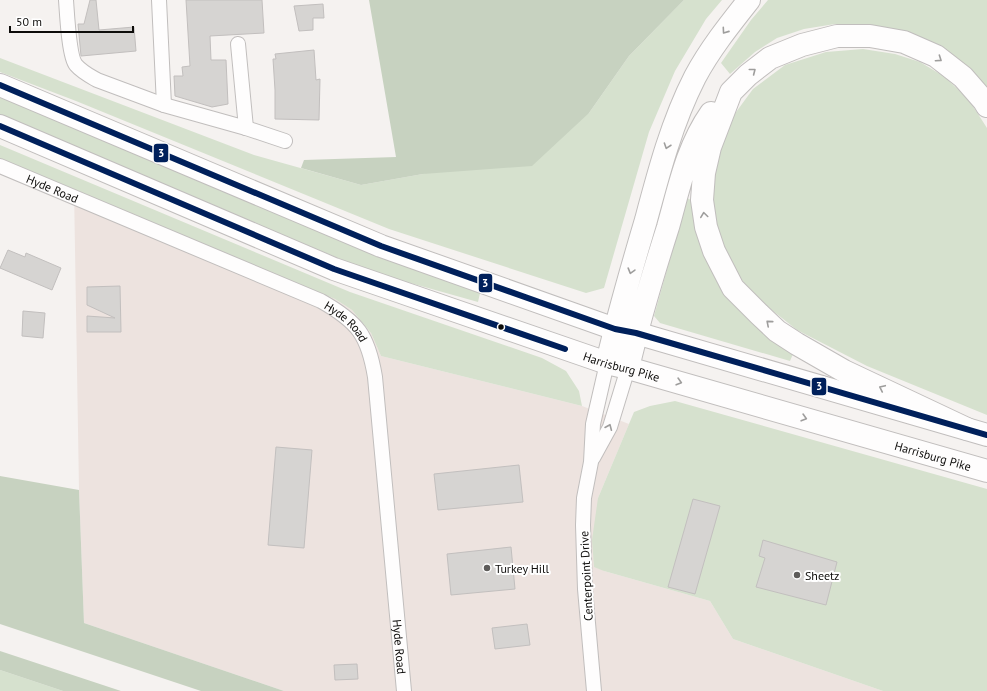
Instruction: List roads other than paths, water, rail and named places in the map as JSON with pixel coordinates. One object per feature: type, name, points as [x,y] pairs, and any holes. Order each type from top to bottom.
[{"type":"main road","points":[[617,366],[664,154],[677,115],[696,76],[711,51],[731,22],[749,0]]},
{"type":"main road","points":[[625,331],[689,154],[705,122],[716,106],[748,75],[770,58],[795,47],[837,36],[870,36],[904,42],[936,56],[963,77],[987,106]]},
{"type":"main road","points":[[0,85],[381,246],[625,331],[977,432]]},
{"type":"main road","points":[[731,92],[710,147],[704,173],[702,200],[706,227],[714,251],[733,288],[777,331],[797,344],[844,371],[977,432]]},
{"type":"main road","name":"Harrisburg Pike","points":[[0,126],[334,268],[617,366],[987,471]]},
{"type":"street","points":[[66,0],[71,55],[75,65],[87,74],[97,80],[164,105],[246,128],[285,141]]},
{"type":"street","points":[[159,0],[164,105]]},
{"type":"street","points":[[238,44],[246,128]]},
{"type":"street","name":"Hyde Road","points":[[0,166],[321,301],[347,318],[357,328],[369,349],[375,377],[404,691]]},
{"type":"street","name":"Centerpoint Drive","points":[[591,462],[610,427],[617,366]]},
{"type":"street","name":"Centerpoint Drive","points":[[594,691],[585,589],[583,525],[584,498],[591,462],[593,424],[617,366]]},
{"type":"place","name":"Turkey Hill","points":[[487,568]]},
{"type":"place","name":"Sheetz","points":[[797,575]]}]
